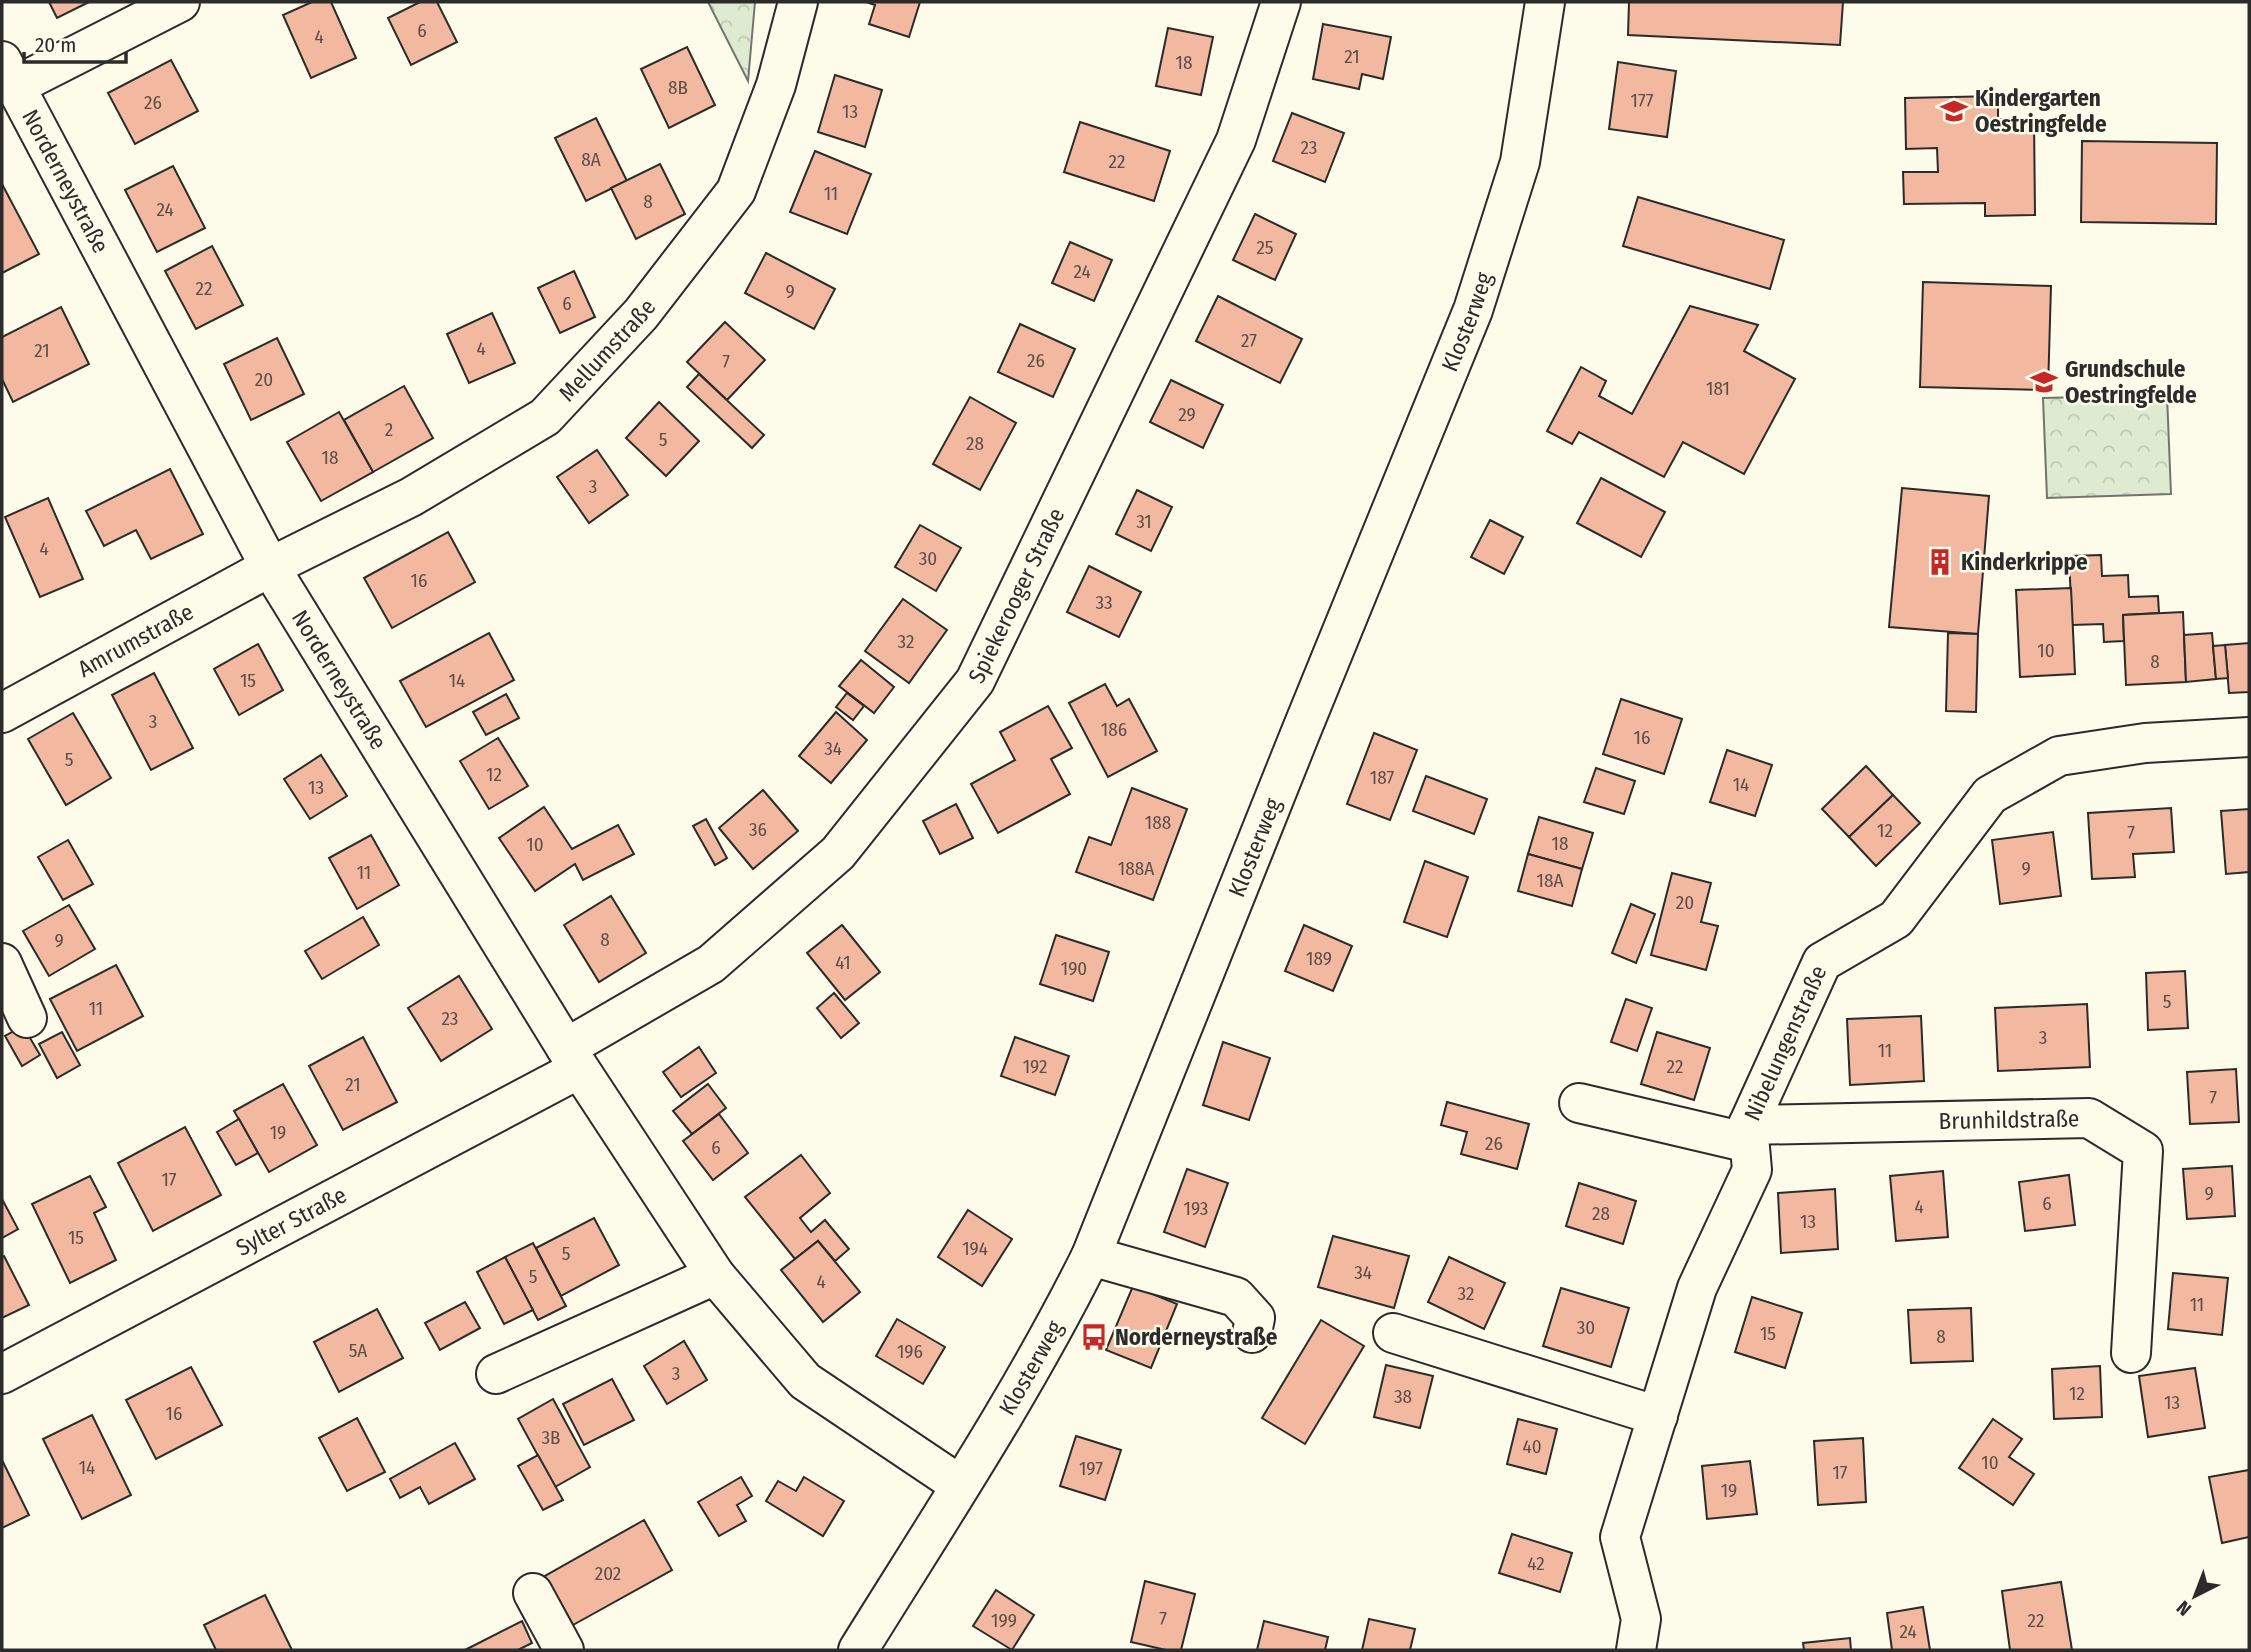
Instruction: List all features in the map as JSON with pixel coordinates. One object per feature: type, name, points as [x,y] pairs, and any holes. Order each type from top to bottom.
[{"type":"street","points":[[8,74],[180,2]]},
{"type":"street","name":"Mellumstraße","points":[[271,567],[411,497],[545,417],[624,333],[736,191],[776,85],[798,2]]},
{"type":"street","name":"Spiekerooger Straße","points":[[573,1058],[711,964],[838,853],[975,681],[1236,140],[1280,2]]},
{"type":"street","name":"Klosterweg","points":[[858,1650],[961,1485],[1062,1314],[1094,1248],[1473,310],[1520,163],[1545,2]]},
{"type":"street","name":"Norderneystraße","points":[[8,74],[271,567],[573,1058],[715,1275],[805,1381],[961,1485]]},
{"type":"street","name":"Amrumstraße","points":[[2,713],[271,567]]},
{"type":"street","name":"Nibelungenstraße","points":[[1636,1650],[1641,1619],[1620,1537],[1697,1288],[1752,1170],[1749,1134],[1822,962],[1896,919],[1990,795],[2059,756],[2145,743],[2249,737]]},
{"type":"street","points":[[2,963],[27,1018]]},
{"type":"street","name":"Sylter Straße","points":[[2,1374],[573,1058]]},
{"type":"street","points":[[1579,1103],[1749,1134]]},
{"type":"street","name":"Brunhildstraße","points":[[1749,1134],[2090,1118],[2143,1151],[2131,1353]]},
{"type":"street","points":[[1094,1248],[1245,1281],[1254,1281],[1256,1272]]},
{"type":"street","points":[[1094,1248],[1236,1297],[1255,1318],[1252,1333]]},
{"type":"street","points":[[496,1374],[715,1275]]},
{"type":"street","points":[[1393,1333],[1658,1416]]},
{"type":"street","points":[[533,1594],[564,1650]]},
{"type":"green space","points":[[708,2],[755,2],[748,81]]},
{"type":"green space","points":[[2167,395],[2171,494],[2047,498],[2043,398]]},
{"type":"building","points":[[49,2],[89,2],[57,18]]},
{"type":"building","points":[[312,2],[331,2],[356,58],[311,78],[283,15]]},
{"type":"building","points":[[420,2],[437,2],[457,42],[411,65],[388,18]]},
{"type":"building","points":[[866,2],[920,2],[909,37],[869,24],[875,5]]},
{"type":"building","points":[[1629,2],[1843,2],[1840,45],[1628,35]]},
{"type":"building","points":[[1323,24],[1391,37],[1383,79],[1362,74],[1359,89],[1313,79]]},
{"type":"building","points":[[1168,28],[1213,37],[1201,95],[1156,86]]},
{"type":"building","points":[[687,47],[715,105],[669,128],[641,69]]},
{"type":"building","points":[[171,60],[198,111],[135,144],[108,93]]},
{"type":"building","points":[[1618,62],[1676,71],[1667,137],[1609,129]]},
{"type":"building","points":[[835,75],[882,90],[865,147],[818,132]]},
{"type":"building","points":[[1998,96],[1998,119],[2034,119],[2035,215],[1985,216],[1985,203],[1904,204],[1903,172],[1938,172],[1937,148],[1906,149],[1905,98]]},
{"type":"building","points":[[1292,113],[1344,133],[1325,182],[1273,161]]},
{"type":"building","points":[[596,118],[627,181],[586,201],[555,138]]},
{"type":"building","points":[[1080,122],[1170,151],[1154,201],[1064,172]]},
{"type":"building","points":[[2082,141],[2217,143],[2216,224],[2081,222]]},
{"type":"building","points":[[815,151],[871,174],[847,234],[790,212]]},
{"type":"building","points":[[660,164],[685,214],[636,239],[611,188]]},
{"type":"building","points":[[173,166],[205,228],[157,252],[125,190]]},
{"type":"building","points":[[2,184],[39,254],[2,273]]},
{"type":"building","points":[[1638,197],[1784,240],[1770,289],[1623,246]]},
{"type":"building","points":[[1255,214],[1296,234],[1275,280],[1233,260]]},
{"type":"building","points":[[1070,242],[1112,260],[1094,301],[1052,283]]},
{"type":"building","points":[[212,246],[243,305],[196,329],[165,271]]},
{"type":"building","points":[[766,253],[835,289],[814,329],[745,293]]},
{"type":"building","points":[[574,271],[595,317],[560,333],[538,288]]},
{"type":"building","points":[[1923,282],[2051,286],[2048,390],[1920,387]]},
{"type":"building","points":[[1218,296],[1302,339],[1280,383],[1196,341]]},
{"type":"building","points":[[1690,306],[1758,325],[1744,351],[1795,379],[1744,474],[1683,442],[1664,477],[1579,432],[1572,444],[1547,431],[1581,367],[1606,381],[1599,396],[1632,414]]},
{"type":"building","points":[[61,307],[89,364],[13,402],[2,379],[2,337]]},
{"type":"building","points":[[492,313],[515,363],[469,383],[447,334]]},
{"type":"building","points":[[725,322],[765,360],[727,400],[687,362]]},
{"type":"building","points":[[1020,324],[1075,349],[1053,397],[998,372]]},
{"type":"building","points":[[277,338],[304,394],[251,420],[224,364]]},
{"type":"building","points":[[699,374],[764,435],[752,448],[687,387]]},
{"type":"building","points":[[1171,380],[1223,405],[1203,448],[1150,422]]},
{"type":"building","points":[[404,386],[433,438],[373,472],[344,420]]},
{"type":"building","points":[[970,397],[1016,423],[980,490],[933,464]]},
{"type":"building","points":[[659,402],[699,441],[666,476],[626,438]]},
{"type":"building","points":[[339,412],[373,472],[321,501],[287,442]]},
{"type":"building","points":[[597,450],[628,495],[589,523],[557,477]]},
{"type":"building","points":[[170,469],[203,534],[151,559],[136,530],[104,546],[86,511]]},
{"type":"building","points":[[1601,478],[1665,512],[1641,557],[1577,523]]},
{"type":"building","name":"Kinderkrippe","points":[[1902,488],[1989,496],[1978,634],[1889,627]]},
{"type":"building","points":[[1137,490],[1172,507],[1151,551],[1116,534]]},
{"type":"building","points":[[48,498],[83,579],[40,597],[5,517]]},
{"type":"building","points":[[1490,520],[1523,537],[1504,574],[1471,557]]},
{"type":"building","points":[[920,525],[961,548],[936,591],[895,567]]},
{"type":"building","points":[[448,532],[475,582],[392,628],[364,578]]},
{"type":"building","points":[[2101,555],[2102,576],[2128,575],[2129,597],[2158,596],[2159,613],[2123,615],[2124,641],[2104,642],[2103,624],[2072,625],[2069,556]]},
{"type":"building","points":[[1089,566],[1141,592],[1119,637],[1067,612]]},
{"type":"building","points":[[2071,588],[2075,674],[2020,677],[2016,590]]},
{"type":"building","points":[[903,599],[947,630],[909,683],[865,651]]},
{"type":"building","points":[[2183,612],[2186,682],[2126,685],[2123,615]]},
{"type":"building","points":[[489,633],[514,680],[426,727],[400,681]]},
{"type":"building","points":[[1948,633],[1978,634],[1976,712],[1946,711]]},
{"type":"building","points":[[2212,633],[2216,679],[2186,682],[2184,635]]},
{"type":"building","points":[[2249,643],[2249,692],[2229,693],[2225,645]]},
{"type":"building","points":[[258,644],[283,690],[239,715],[214,669]]},
{"type":"building","points":[[2225,645],[2228,678],[2216,679],[2213,646]]},
{"type":"building","points":[[861,660],[894,687],[874,713],[839,686]]},
{"type":"building","points":[[154,673],[193,748],[151,770],[112,695]]},
{"type":"building","points":[[1105,684],[1117,706],[1129,699],[1157,751],[1108,777],[1069,703]]},
{"type":"building","points":[[847,693],[864,706],[853,720],[836,707]]},
{"type":"building","points":[[506,694],[519,718],[486,735],[473,712]]},
{"type":"building","points":[[1621,699],[1682,719],[1664,774],[1603,754]]},
{"type":"building","points":[[1048,706],[1072,748],[1051,759],[1070,794],[998,833],[971,784],[1015,760],[1000,732]]},
{"type":"building","points":[[836,712],[867,740],[831,783],[799,756]]},
{"type":"building","points":[[73,713],[111,778],[66,805],[28,739]]},
{"type":"building","points":[[1374,733],[1417,750],[1390,820],[1347,804]]},
{"type":"building","points":[[498,738],[528,786],[489,809],[460,761]]},
{"type":"building","points":[[1727,750],[1772,765],[1755,816],[1710,802]]},
{"type":"building","points":[[321,755],[347,796],[310,819],[284,779]]},
{"type":"building","points":[[1866,766],[1893,795],[1849,837],[1822,809]]},
{"type":"building","points":[[1596,768],[1635,781],[1624,814],[1584,802]]},
{"type":"building","points":[[1426,776],[1487,799],[1474,834],[1413,811]]},
{"type":"building","points":[[1132,788],[1187,809],[1153,900],[1076,872],[1089,837],[1111,845]]},
{"type":"building","points":[[763,790],[798,831],[753,869],[719,828]]},
{"type":"building","points":[[1893,795],[1920,823],[1876,866],[1849,837]]},
{"type":"building","points":[[956,804],[973,838],[940,854],[923,821]]},
{"type":"building","points":[[544,807],[572,849],[618,825],[634,854],[583,880],[575,864],[535,891],[499,838]]},
{"type":"building","points":[[2171,808],[2174,852],[2133,854],[2135,877],[2092,879],[2088,813]]},
{"type":"building","points":[[2249,809],[2249,872],[2226,874],[2221,811]]},
{"type":"building","points":[[1539,817],[1593,833],[1582,869],[1528,854]]},
{"type":"building","points":[[706,819],[727,858],[715,865],[693,826]]},
{"type":"building","points":[[2053,832],[2061,896],[2000,904],[1992,840]]},
{"type":"building","points":[[371,835],[399,885],[357,909],[329,858]]},
{"type":"building","points":[[68,840],[93,884],[63,900],[38,857]]},
{"type":"building","points":[[1528,854],[1582,869],[1572,906],[1518,891]]},
{"type":"building","points":[[1425,861],[1468,877],[1447,937],[1404,922]]},
{"type":"building","points":[[1672,873],[1711,883],[1701,922],[1718,926],[1706,970],[1651,955]]},
{"type":"building","points":[[611,896],[646,953],[599,982],[564,925]]},
{"type":"building","points":[[1631,904],[1655,914],[1636,963],[1612,953]]},
{"type":"building","points":[[69,905],[95,949],[49,976],[23,931]]},
{"type":"building","points":[[363,917],[379,945],[322,979],[305,951]]},
{"type":"building","points":[[842,925],[880,972],[845,1000],[807,953]]},
{"type":"building","points":[[1304,925],[1352,946],[1333,991],[1285,971]]},
{"type":"building","points":[[1056,935],[1109,952],[1093,1001],[1040,984]]},
{"type":"building","points":[[116,965],[143,1016],[77,1051],[50,999]]},
{"type":"building","points":[[2185,971],[2188,1028],[2148,1030],[2146,973]]},
{"type":"building","points":[[459,976],[492,1029],[441,1061],[408,1008]]},
{"type":"building","points":[[834,993],[859,1023],[841,1038],[817,1008]]},
{"type":"building","points":[[1626,999],[1652,1008],[1637,1051],[1611,1042]]},
{"type":"building","points":[[2087,1004],[2090,1067],[1998,1071],[1995,1008]]},
{"type":"building","points":[[1921,1016],[1924,1081],[1850,1085],[1847,1019]]},
{"type":"building","points":[[23,1026],[40,1055],[22,1066],[5,1036]]},
{"type":"building","points":[[62,1032],[80,1065],[57,1078],[39,1044]]},
{"type":"building","points":[[1657,1032],[1710,1048],[1694,1100],[1641,1084]]},
{"type":"building","points":[[363,1037],[397,1102],[343,1130],[309,1066]]},
{"type":"building","points":[[1015,1037],[1069,1056],[1055,1095],[1001,1076]]},
{"type":"building","points":[[1223,1042],[1270,1058],[1249,1120],[1203,1105]]},
{"type":"building","points":[[699,1047],[716,1073],[681,1097],[663,1072]]},
{"type":"building","points":[[2236,1069],[2239,1122],[2190,1124],[2187,1072]]},
{"type":"building","points":[[283,1084],[317,1145],[269,1172],[234,1111]]},
{"type":"building","points":[[708,1084],[726,1108],[692,1134],[673,1111]]},
{"type":"building","points":[[1447,1102],[1529,1124],[1517,1169],[1461,1154],[1467,1132],[1441,1125]]},
{"type":"building","points":[[719,1114],[748,1153],[713,1180],[683,1141]]},
{"type":"building","points":[[239,1119],[258,1153],[236,1165],[217,1132]]},
{"type":"building","points":[[185,1127],[221,1195],[153,1231],[118,1163]]},
{"type":"building","points":[[801,1155],[830,1193],[800,1218],[811,1232],[825,1220],[849,1249],[835,1261],[818,1241],[795,1259],[745,1197]]},
{"type":"building","points":[[2232,1166],[2235,1216],[2187,1219],[2183,1169]]},
{"type":"building","points":[[1187,1169],[1228,1183],[1205,1247],[1164,1232]]},
{"type":"building","points":[[1943,1171],[1948,1237],[1896,1241],[1890,1176]]},
{"type":"building","points":[[2069,1175],[2075,1225],[2025,1231],[2019,1182]]},
{"type":"building","points":[[90,1176],[106,1207],[94,1213],[116,1260],[70,1283],[32,1204]]},
{"type":"building","points":[[1579,1183],[1636,1201],[1623,1244],[1566,1226]]},
{"type":"building","points":[[1835,1189],[1838,1249],[1781,1253],[1778,1193]]},
{"type":"building","points":[[2,1199],[18,1229],[2,1238]]},
{"type":"building","points":[[968,1210],[1012,1239],[982,1286],[938,1257]]},
{"type":"building","points":[[594,1218],[619,1265],[561,1296],[536,1248]]},
{"type":"building","points":[[1333,1236],[1409,1256],[1394,1308],[1318,1287]]},
{"type":"building","points":[[818,1241],[860,1292],[823,1322],[781,1270]]},
{"type":"building","points":[[533,1243],[566,1306],[538,1320],[505,1257]]},
{"type":"building","points":[[4,1256],[29,1305],[2,1318],[2,1257]]},
{"type":"building","points":[[505,1257],[533,1310],[504,1324],[477,1272]]},
{"type":"building","points":[[1449,1257],[1505,1283],[1484,1329],[1428,1302]]},
{"type":"building","points":[[2173,1273],[2228,1278],[2222,1335],[2168,1329]]},
{"type":"building","points":[[1133,1286],[1177,1304],[1151,1368],[1106,1350]]},
{"type":"building","points":[[1561,1288],[1629,1308],[1611,1367],[1543,1346]]},
{"type":"building","points":[[1752,1297],[1802,1313],[1785,1368],[1735,1352]]},
{"type":"building","points":[[465,1302],[480,1328],[440,1350],[425,1323]]},
{"type":"building","points":[[1971,1308],[1973,1361],[1911,1363],[1908,1310]]},
{"type":"building","points":[[377,1309],[403,1358],[339,1392],[314,1342]]},
{"type":"building","points":[[897,1319],[945,1347],[923,1384],[876,1356]]},
{"type":"building","points":[[1321,1320],[1364,1346],[1305,1444],[1262,1418]]},
{"type":"building","points":[[684,1341],[707,1380],[667,1404],[644,1366]]},
{"type":"building","points":[[1386,1365],[1433,1376],[1420,1428],[1374,1417]]},
{"type":"building","points":[[2100,1366],[2102,1417],[2054,1419],[2052,1369]]},
{"type":"building","points":[[191,1367],[222,1425],[156,1459],[126,1400]]},
{"type":"building","points":[[2195,1368],[2205,1428],[2148,1437],[2139,1376]]},
{"type":"building","points":[[612,1379],[634,1420],[584,1445],[563,1404]]},
{"type":"building","points":[[553,1399],[590,1467],[555,1487],[518,1419]]},
{"type":"building","points":[[92,1415],[131,1495],[82,1519],[43,1439]]},
{"type":"building","points":[[357,1418],[385,1472],[347,1491],[319,1438]]},
{"type":"building","points":[[1518,1419],[1557,1429],[1546,1474],[1507,1464]]},
{"type":"building","points":[[1993,1419],[2022,1439],[2009,1457],[2034,1474],[2013,1505],[1959,1468]]},
{"type":"building","points":[[1076,1436],[1121,1450],[1105,1500],[1060,1486]]},
{"type":"building","points":[[1863,1438],[1866,1502],[1818,1505],[1814,1441]]},
{"type":"building","points":[[455,1443],[475,1479],[429,1504],[420,1487],[400,1498],[390,1479]]},
{"type":"building","points":[[538,1455],[563,1500],[543,1510],[518,1466]]},
{"type":"building","points":[[2,1460],[29,1515],[2,1528]]},
{"type":"building","points":[[1750,1461],[1757,1514],[1707,1519],[1702,1466]]},
{"type":"building","points":[[2249,1470],[2249,1537],[2222,1543],[2209,1477]]},
{"type":"building","points":[[741,1477],[752,1496],[737,1505],[746,1521],[719,1536],[698,1502]]},
{"type":"building","points":[[804,1477],[844,1501],[823,1536],[766,1501],[778,1481],[796,1491]]},
{"type":"building","points":[[644,1520],[672,1570],[573,1625],[545,1576]]},
{"type":"building","points":[[1512,1534],[1572,1553],[1560,1592],[1499,1573]]},
{"type":"building","points":[[1145,1581],[1195,1594],[1181,1650],[1166,1650],[1131,1642]]},
{"type":"building","points":[[2061,1582],[2072,1650],[2010,1650],[2002,1591]]},
{"type":"building","points":[[996,1590],[1034,1615],[1012,1650],[973,1626]]},
{"type":"building","points":[[265,1595],[292,1650],[216,1650],[204,1625]]},
{"type":"building","points":[[1923,1607],[1930,1650],[1892,1650],[1887,1613]]},
{"type":"building","points":[[1369,1619],[1415,1629],[1410,1650],[1362,1650]]},
{"type":"building","points":[[522,1621],[532,1643],[518,1650],[465,1650]]},
{"type":"building","points":[[1264,1621],[1328,1637],[1325,1650],[1257,1650]]},
{"type":"building","points":[[1850,1638],[1851,1650],[1804,1650],[1803,1643]]},
{"type":"place","name":"Kindergarten Oestringfelde","points":[[1954,111]]},
{"type":"place","name":"Grundschule Oestringfelde","points":[[2044,382]]},
{"type":"place","name":"Kinderkrippe","points":[[1940,562]]},
{"type":"place","name":"Norderneystraße","points":[[1094,1337]]}]
